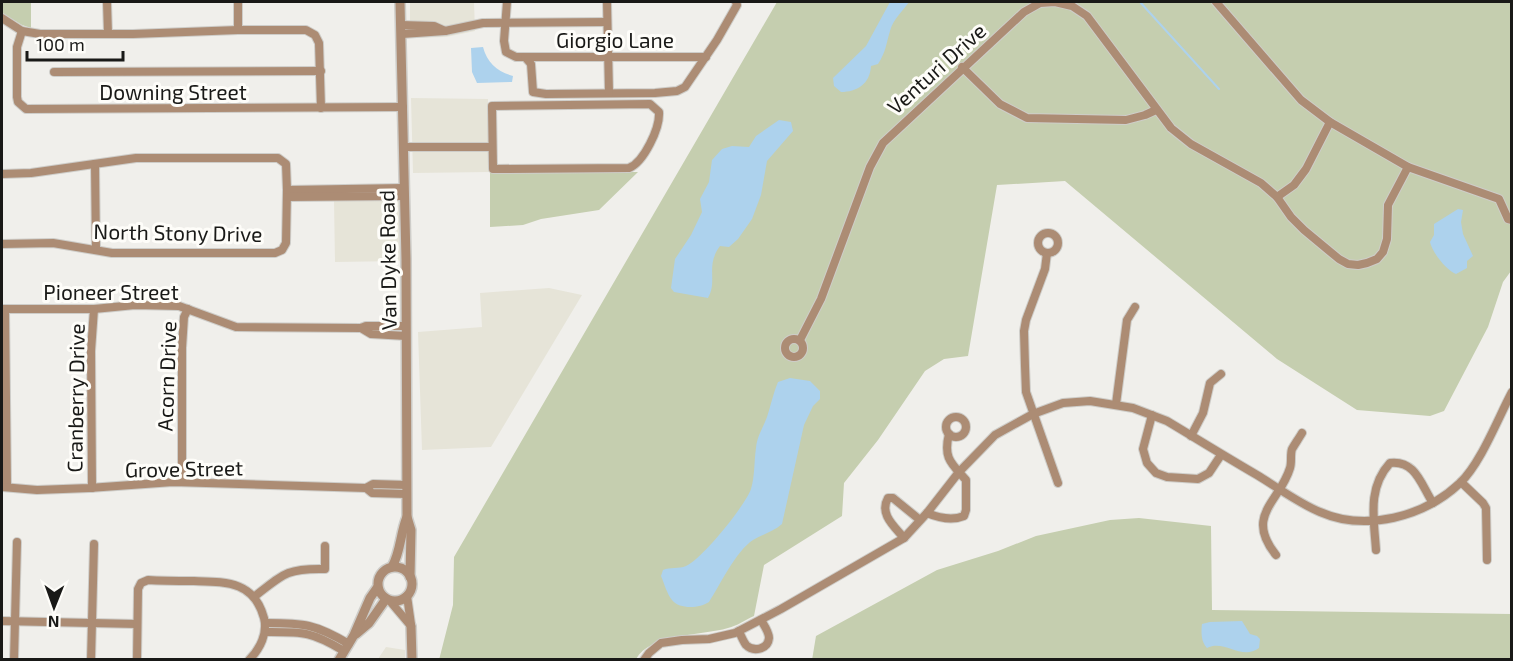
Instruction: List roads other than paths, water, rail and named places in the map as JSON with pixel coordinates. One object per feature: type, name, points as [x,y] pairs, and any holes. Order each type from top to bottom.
[{"type":"street","points":[[107,2],[108,34]]},
{"type":"street","points":[[238,2],[238,30]]},
{"type":"street","name":"Van Dyke Road","points":[[400,2],[407,517],[411,530],[410,577]]},
{"type":"street","points":[[507,2],[506,52],[516,57],[525,57],[531,64],[532,105]]},
{"type":"street","points":[[607,2],[609,93]]},
{"type":"street","name":"Venturi Drive","points":[[800,340],[820,299],[870,167],[883,143],[962,68],[1032,7],[1047,2],[1065,3],[1087,16],[1171,128],[1180,136],[1246,173],[1277,197],[1304,230],[1339,259],[1358,265],[1377,259],[1383,252],[1387,239],[1388,205],[1408,167]]},
{"type":"street","points":[[1216,2],[1301,100],[1330,122],[1408,167],[1492,195],[1499,199],[1508,219],[1512,220]]},
{"type":"street","points":[[533,92],[546,94],[677,91],[685,87],[706,57],[737,3]]},
{"type":"street","points":[[2,18],[22,31],[40,34],[300,29],[311,32],[319,43],[321,108]]},
{"type":"street","points":[[402,30],[434,26],[445,32],[483,23],[607,22]]},
{"type":"street","name":"Downing Street","points":[[22,31],[17,47],[17,97],[18,102],[26,109],[403,107]]},
{"type":"street","name":"Giorgio Lane","points":[[525,57],[706,57]]},
{"type":"street","points":[[962,68],[1000,104],[1027,118],[1126,120],[1156,110]]},
{"type":"street","points":[[54,72],[321,71]]},
{"type":"street","points":[[650,104],[659,112],[660,120],[657,130],[635,166],[493,169],[492,106],[532,105],[650,104]]},
{"type":"street","points":[[1277,197],[1294,185],[1330,122]]},
{"type":"street","points":[[403,147],[491,147]]},
{"type":"street","points":[[2,174],[32,173],[136,158],[278,158],[286,164],[287,194],[403,192]]},
{"type":"street","points":[[95,164],[96,250]]},
{"type":"street","name":"North Stony Drive","points":[[2,244],[53,243],[112,253],[275,253],[282,250],[286,243],[287,194]]},
{"type":"street","points":[[1047,253],[1045,269],[1026,320],[1024,332],[1026,392],[1058,483]]},
{"type":"street","name":"Pioneer Street","points":[[3,309],[179,306],[236,327],[361,328],[366,326],[406,331]]},
{"type":"street","points":[[1116,404],[1127,320],[1135,307]]},
{"type":"street","points":[[3,309],[4,487]]},
{"type":"street","name":"Cranberry Drive","points":[[92,488],[91,351],[94,309]]},
{"type":"street","name":"Acorn Drive","points":[[182,482],[182,348],[184,317],[188,309]]},
{"type":"street","points":[[1191,436],[1203,413],[1210,383],[1221,374]]},
{"type":"street","points":[[644,660],[661,644],[682,640],[709,639],[739,631],[904,538],[959,472],[995,435],[1033,414],[1063,403],[1090,401],[1116,404],[1152,415],[1320,512],[1352,520],[1374,520],[1391,519],[1414,513],[1434,502],[1461,482],[1478,458],[1512,392]]},
{"type":"street","points":[[1152,415],[1143,449],[1147,463],[1156,473],[1167,477],[1198,479],[1209,473],[1221,455]]},
{"type":"street","points":[[1276,555],[1266,543],[1264,513],[1290,468],[1292,450],[1302,433]]},
{"type":"street","points":[[927,513],[945,519],[964,516],[966,510],[966,480],[950,462],[947,455],[949,434]]},
{"type":"street","points":[[1376,550],[1374,494],[1384,470],[1390,463],[1399,462],[1408,465],[1434,502]]},
{"type":"street","name":"Grove Street","points":[[4,487],[37,490],[182,482],[366,488],[373,484],[407,489]]},
{"type":"street","points":[[1461,482],[1486,508],[1487,560]]},
{"type":"street","points":[[904,538],[884,511],[888,498],[893,498],[920,520]]},
{"type":"street","name":"Van Dyke Road","points":[[392,567],[399,551],[402,529],[407,517]]},
{"type":"street","points":[[14,660],[17,542]]},
{"type":"street","points":[[91,660],[94,544]]},
{"type":"street","points":[[255,597],[284,573],[303,568],[325,569],[325,546]]},
{"type":"street","points":[[346,647],[377,588],[379,576],[386,568],[403,568],[410,577],[412,588],[407,596],[400,600],[388,600]]},
{"type":"street","points":[[137,660],[138,589],[141,583],[147,580],[228,583],[237,585],[255,597],[266,623],[259,647],[249,660]]},
{"type":"street","points":[[377,588],[411,626]]},
{"type":"street","points":[[407,596],[412,660]]},
{"type":"street","points":[[346,647],[388,600]]},
{"type":"street","points":[[739,631],[746,644],[753,650],[766,646],[769,636],[761,620]]},
{"type":"street","points":[[2,621],[137,624]]},
{"type":"street","points":[[266,623],[307,624],[324,630],[346,647]]},
{"type":"street","points":[[265,632],[307,633],[346,647]]},
{"type":"water","points":[[890,2],[909,2],[893,23],[881,60],[878,64],[871,66],[868,78],[862,86],[841,92],[834,86],[833,78],[866,46]]},
{"type":"water","points":[[483,47],[487,58],[494,66],[513,76],[512,82],[477,83],[472,72],[471,48]]},
{"type":"water","points":[[779,120],[791,122],[793,131],[767,161],[761,195],[752,219],[738,239],[729,247],[720,246],[716,253],[712,267],[711,292],[708,298],[674,292],[671,288],[675,259],[691,235],[702,212],[700,199],[709,182],[712,160],[722,149],[732,146],[749,147],[756,136]]},
{"type":"water","points":[[1458,209],[1463,210],[1461,222],[1463,234],[1473,256],[1467,261],[1467,268],[1456,274],[1440,260],[1430,242],[1434,235],[1434,224]]},
{"type":"water","points":[[790,378],[810,381],[820,391],[820,399],[813,406],[804,425],[782,524],[753,540],[740,552],[709,602],[695,607],[680,605],[672,600],[667,592],[661,576],[663,570],[683,567],[693,561],[712,543],[741,507],[751,489],[758,440],[776,386],[778,382]]},
{"type":"water","points":[[1242,621],[1250,634],[1260,639],[1259,648],[1246,652],[1220,646],[1207,648],[1205,646],[1202,624]]},
{"type":"waterway","points":[[1140,2],[1219,89]]}]
